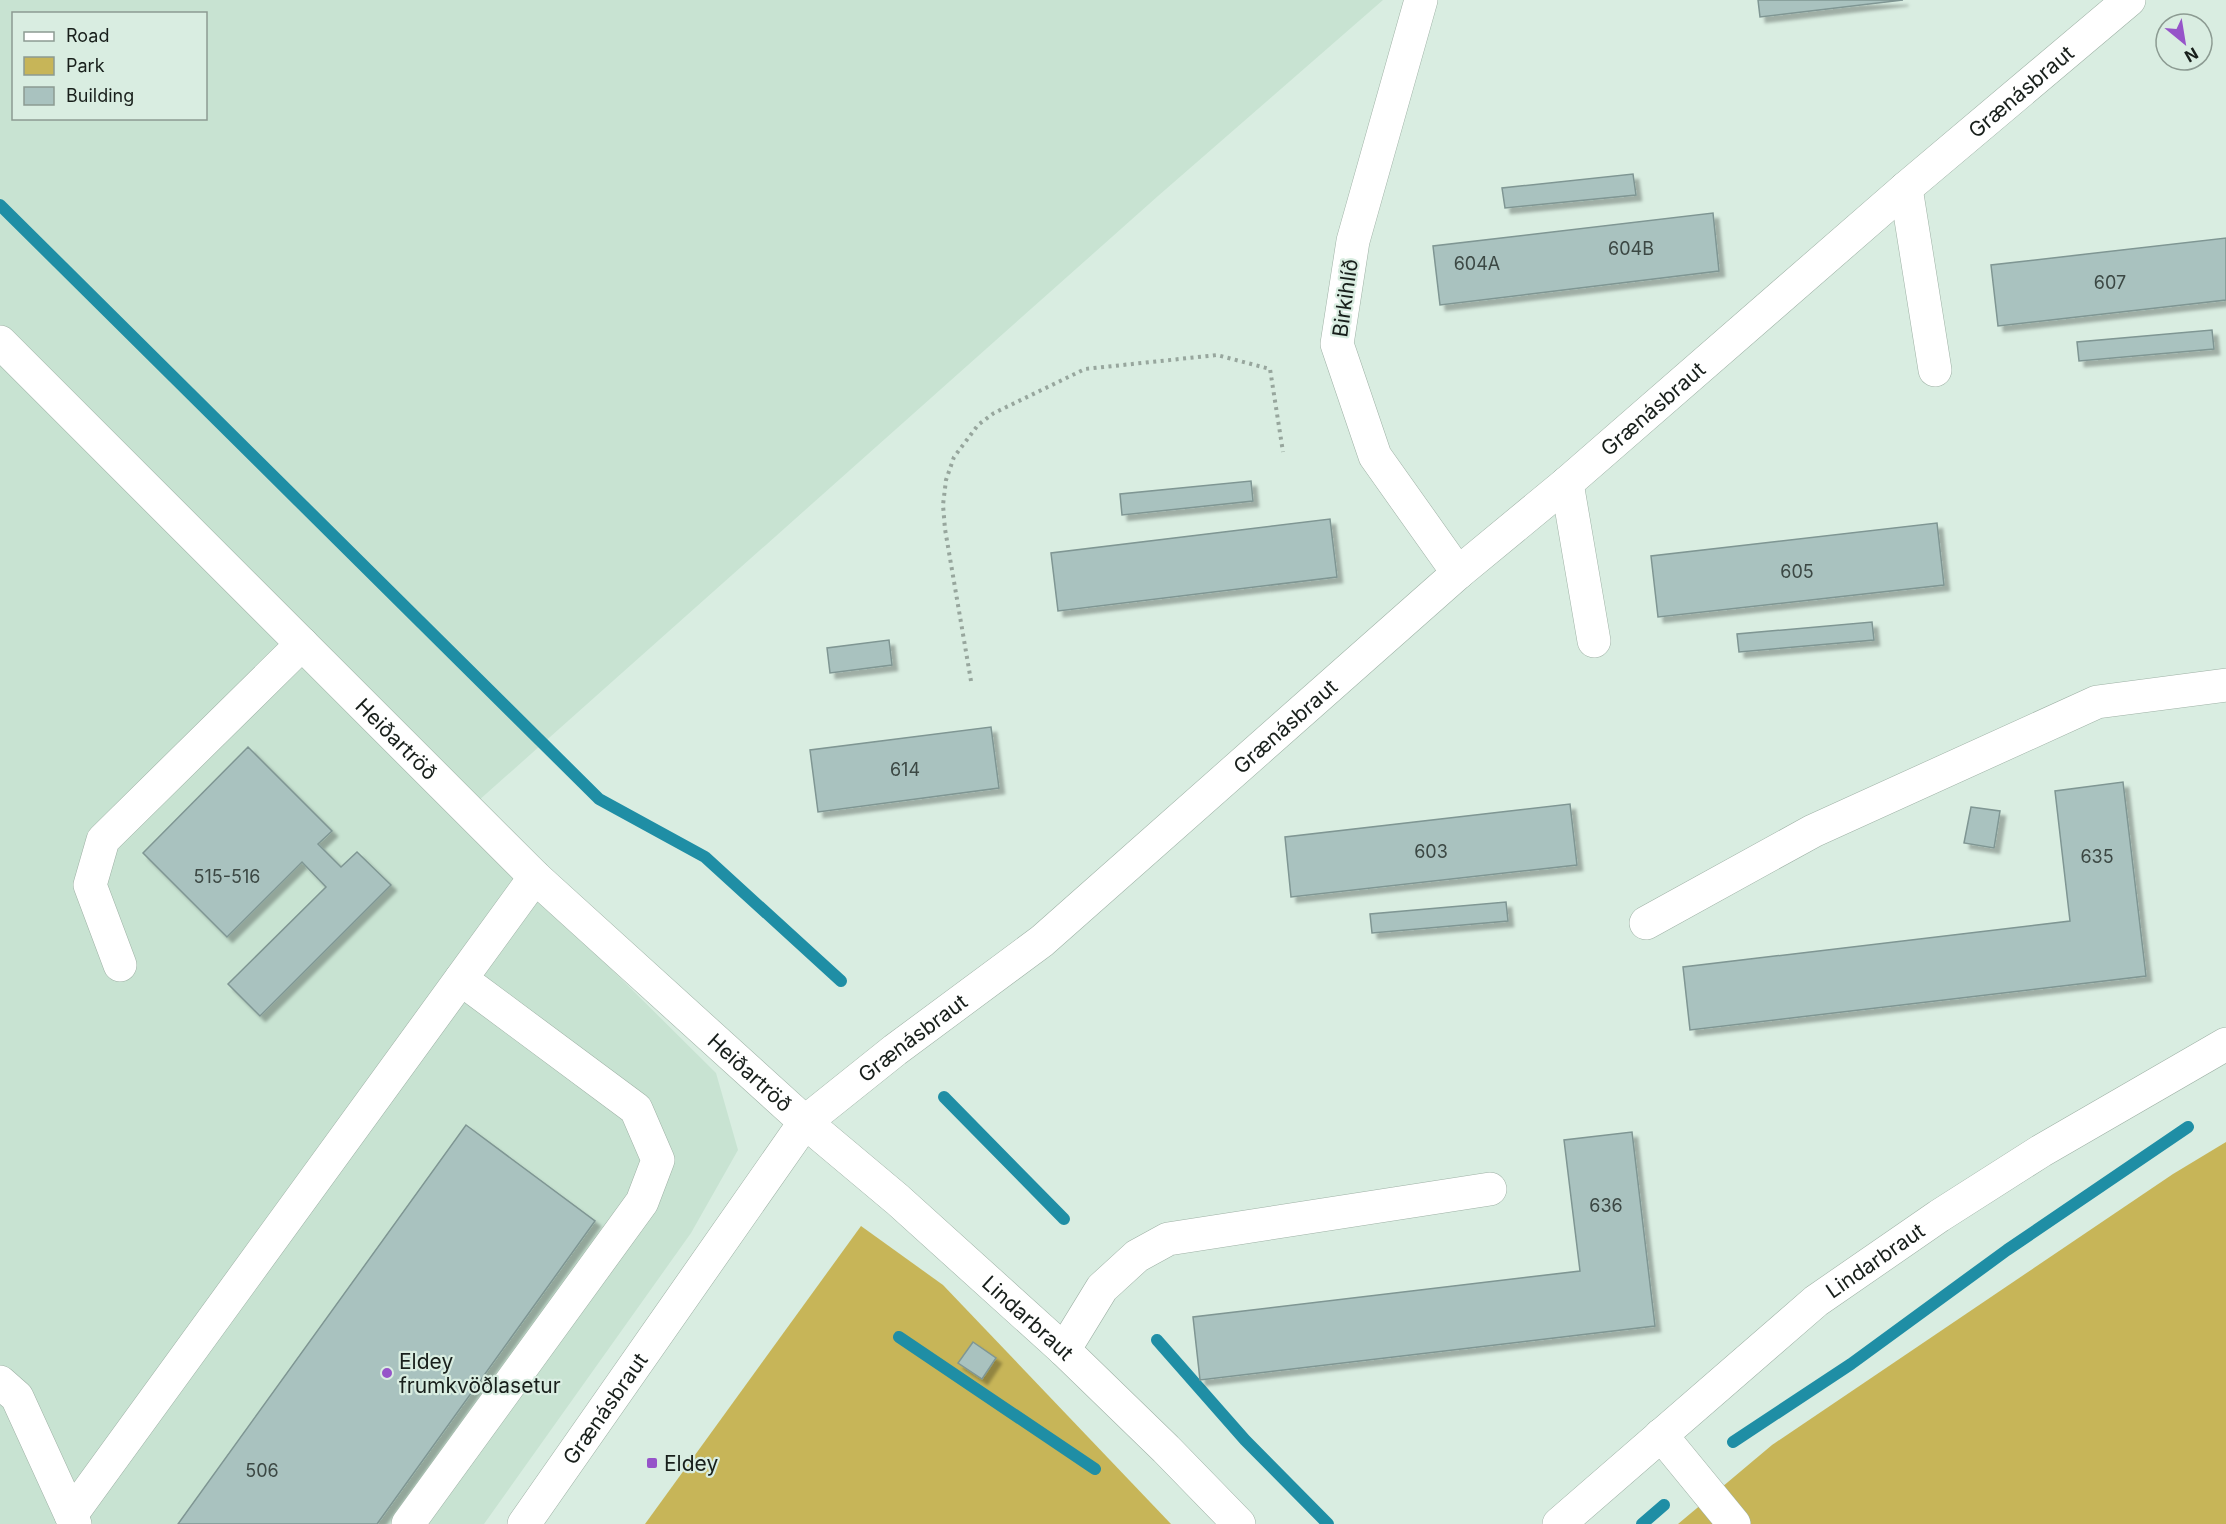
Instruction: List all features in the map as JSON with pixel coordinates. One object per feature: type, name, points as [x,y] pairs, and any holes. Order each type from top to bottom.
[{"type":"street","name":"Birkihlíð","points":[[1421,0],[1353,241],[1337,344],[1375,456],[1458,573]]},
{"type":"street","name":"Grænásbraut","points":[[525,1524],[805,1122],[896,1050],[1042,941],[1458,573],[1567,483],[1906,188],[2129,0]]},
{"type":"street","points":[[1906,188],[1935,369]]},
{"type":"street","name":"Heiðartröð","points":[[0,342],[535,877],[805,1122]]},
{"type":"street","points":[[1567,483],[1594,641]]},
{"type":"street","points":[[120,965],[90,885],[103,840],[302,644]]},
{"type":"street","points":[[1647,923],[1813,831],[2097,702],[2226,685]]},
{"type":"street","points":[[0,1382],[17,1397],[73,1519],[535,877]]},
{"type":"street","points":[[408,1524],[642,1202],[658,1160],[636,1109],[461,979]]},
{"type":"street","name":"Lindarbraut","points":[[1559,1524],[1816,1301],[1938,1216],[2041,1151],[2226,1044]]},
{"type":"street","name":"Lindarbraut","points":[[805,1122],[898,1200],[1064,1350],[1239,1524]]},
{"type":"street","points":[[1064,1350],[1102,1288],[1137,1257],[1168,1239],[1490,1189]]},
{"type":"street","points":[[1661,1435],[1734,1524]]},
{"type":"path","points":[[971,681],[943,505],[946,480],[954,457],[964,440],[993,412],[1085,369],[1217,355],[1270,369],[1283,452]]},
{"type":"shaded area","points":[[0,0],[1383,0],[1158,196],[459,818],[716,1073],[738,1150],[691,1233],[484,1524],[0,1524]]},
{"type":"green space","points":[[2226,1142],[2226,1524],[1678,1524],[1772,1445],[2173,1174]]},
{"type":"green space","points":[[861,1226],[943,1285],[1171,1524],[645,1524]]},
{"type":"building","points":[[1758,0],[1903,0],[1760,17]]},
{"type":"building","points":[[1633,174],[1636,195],[1505,208],[1502,188]]},
{"type":"building","points":[[1713,213],[1719,271],[1440,305],[1433,246]]},
{"type":"building","points":[[2226,238],[2226,300],[1998,326],[1991,265]]},
{"type":"building","points":[[2212,330],[2214,349],[2079,361],[2077,342]]},
{"type":"building","points":[[1251,481],[1253,501],[1122,515],[1120,494]]},
{"type":"building","points":[[1330,519],[1337,577],[1058,611],[1051,553]]},
{"type":"building","points":[[1937,523],[1944,585],[1658,617],[1651,556]]},
{"type":"building","points":[[1872,622],[1874,640],[1739,652],[1737,634]]},
{"type":"building","points":[[889,640],[892,665],[830,673],[827,648]]},
{"type":"building","points":[[991,727],[999,788],[818,812],[810,750]]},
{"type":"building","points":[[248,747],[332,831],[318,844],[341,867],[357,852],[391,885],[260,1016],[228,984],[326,887],[302,862],[227,937],[143,853]]},
{"type":"building","points":[[2123,782],[2146,976],[1690,1030],[1683,967],[2070,921],[2055,791]]},
{"type":"building","points":[[1570,804],[1577,865],[1291,897],[1285,837]]},
{"type":"building","points":[[1971,807],[2000,811],[1994,848],[1964,843]]},
{"type":"building","points":[[1506,902],[1508,921],[1372,933],[1370,914]]},
{"type":"building","name":"Eldey frumkvöðlasetur","points":[[466,1125],[595,1221],[377,1524],[178,1524]]},
{"type":"building","points":[[1632,1132],[1655,1326],[1200,1380],[1193,1317],[1580,1271],[1564,1140]]},
{"type":"building","points":[[973,1342],[996,1358],[982,1379],[958,1363]]},
{"type":"waterway","points":[[0,205],[599,799],[705,857],[841,981]]},
{"type":"waterway","points":[[944,1097],[1064,1219]]},
{"type":"waterway","points":[[1733,1442],[1851,1364],[2007,1250],[2188,1127]]},
{"type":"waterway","points":[[899,1337],[1095,1469]]},
{"type":"waterway","points":[[1157,1340],[1245,1440],[1328,1524]]},
{"type":"waterway","points":[[1642,1524],[1664,1505]]},
{"type":"place","name":"Eldey frumkvöðlasetur","points":[[387,1373]]},
{"type":"place","name":"Eldey","points":[[652,1463]]}]
